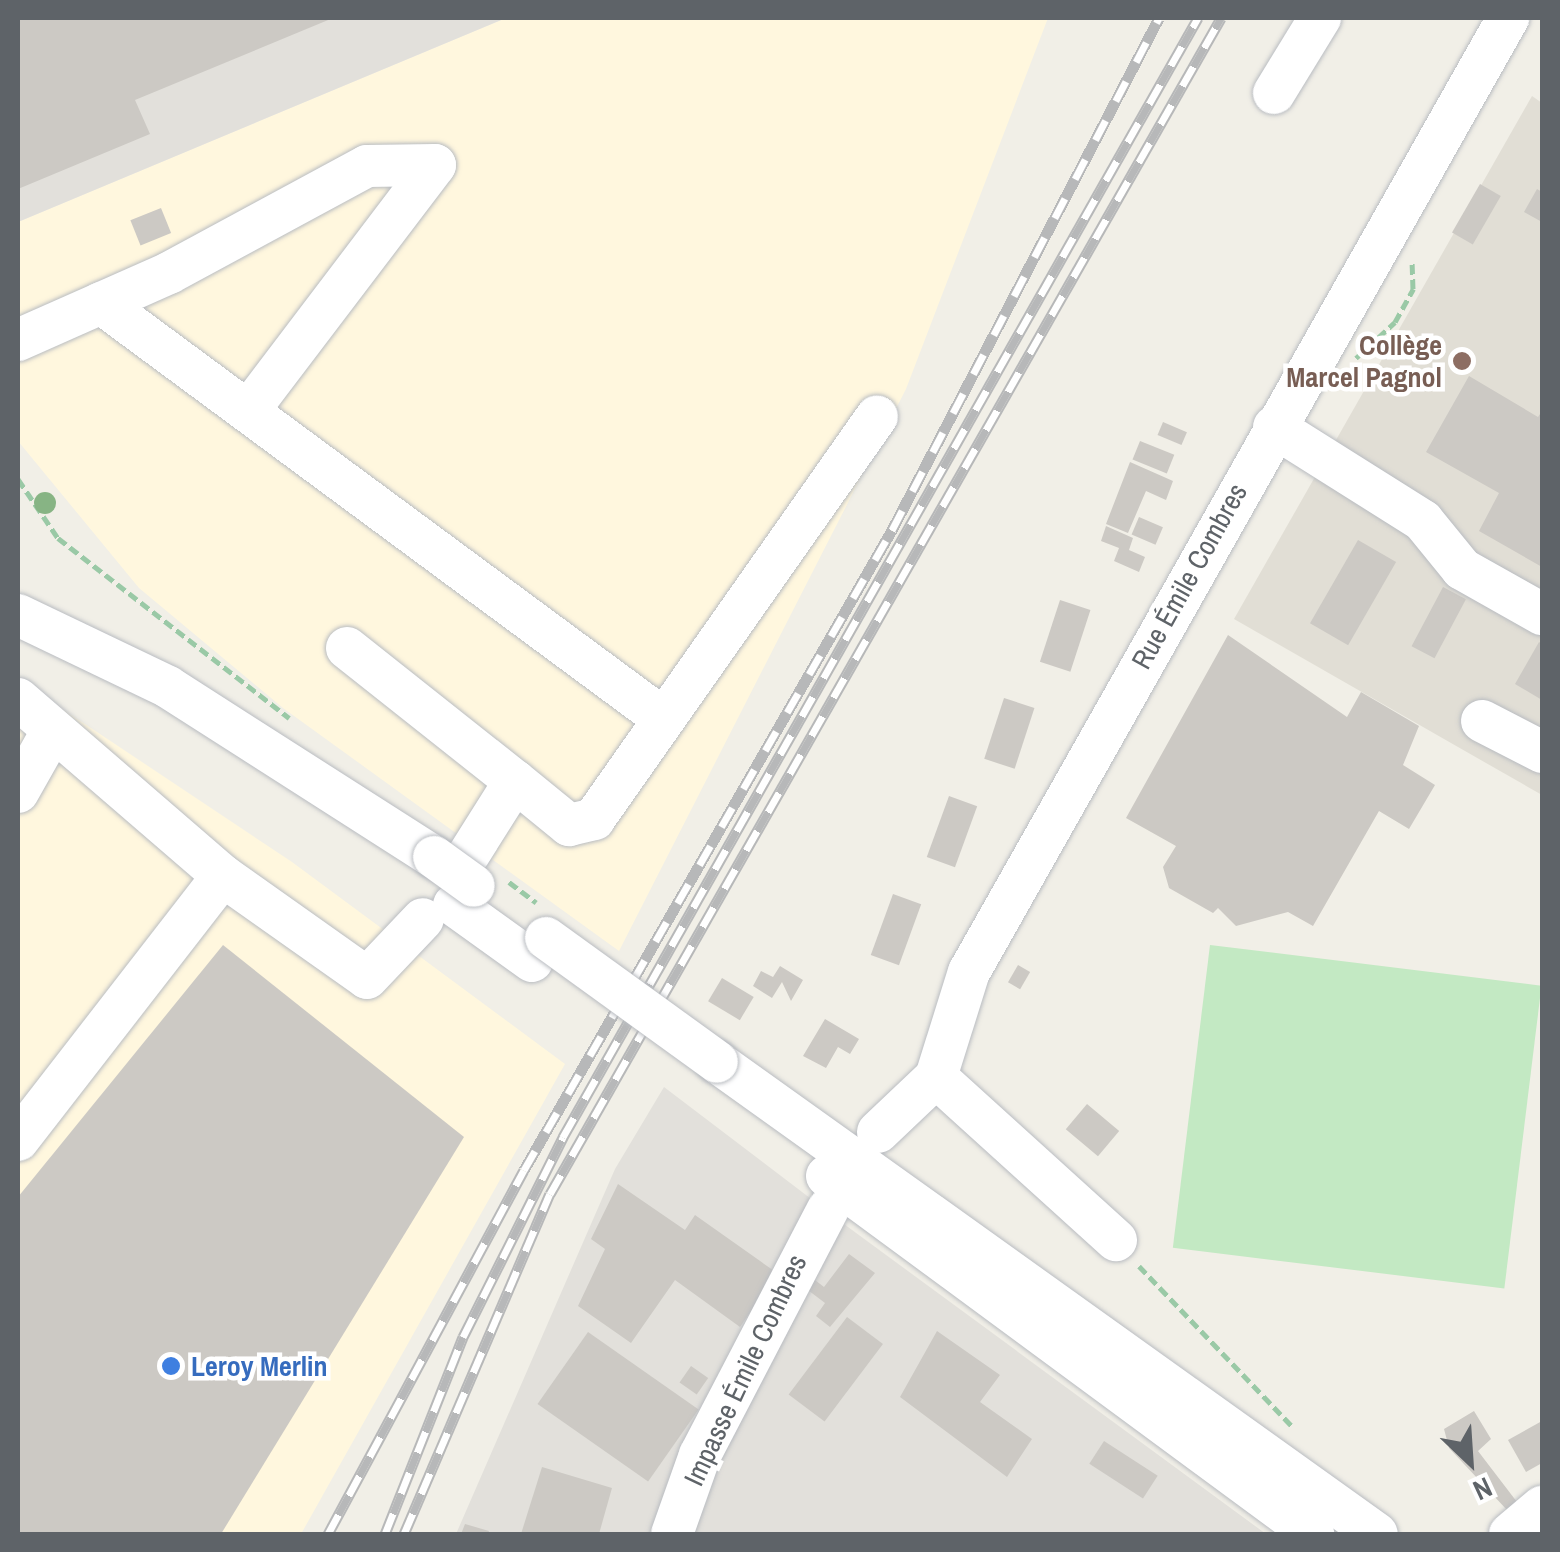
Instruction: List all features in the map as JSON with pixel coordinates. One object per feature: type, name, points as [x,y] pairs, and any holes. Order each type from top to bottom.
[{"type":"street","points":[[1274,93],[1320,18]]},
{"type":"street","name":"Rue Émile Combres","points":[[878,1132],[936,1077],[969,972],[1274,426],[1508,18]]},
{"type":"street","points":[[18,340],[101,303],[367,166],[436,165],[248,411]]},
{"type":"street","points":[[101,303],[662,716]]},
{"type":"street","points":[[347,648],[568,825],[594,819],[662,716],[877,416]]},
{"type":"street","points":[[1274,426],[1424,520],[1462,568],[1542,614]]},
{"type":"street","points":[[18,615],[168,688],[454,883]]},
{"type":"street","points":[[18,632],[160,702],[541,936],[709,1073],[1312,1534]]},
{"type":"street","points":[[18,698],[223,876],[367,978],[454,883],[514,781]]},
{"type":"street","points":[[1482,721],[1542,752]]},
{"type":"street","points":[[18,792],[54,730]]},
{"type":"street","points":[[18,1140],[223,876]]},
{"type":"street","points":[[709,1073],[1377,1534]]},
{"type":"street","points":[[936,1077],[1116,1240]]},
{"type":"street","name":"Impasse Émile Combres","points":[[672,1534],[700,1455],[828,1209]]},
{"type":"street","points":[[1510,1534],[1542,1508]]},
{"type":"path","points":[[18,479],[58,538],[294,722]]},
{"type":"path","points":[[454,883],[541,936]]},
{"type":"path","points":[[1116,1240],[1300,1434]]},
{"type":"shaded area","points":[[18,18],[506,18],[18,222]]},
{"type":"shaded area","points":[[506,18],[1048,18],[906,389],[619,951],[283,708],[139,588],[18,441],[18,222]]},
{"type":"shaded area","name":"Collège Marcel Pagnol","points":[[1532,96],[1542,103],[1542,795],[1234,619]]},
{"type":"shaded area","points":[[55,704],[292,862],[565,1064],[301,1534],[18,1534],[18,715]]},
{"type":"shaded area","points":[[664,1087],[1266,1534],[456,1534],[615,1169]]},
{"type":"green space","points":[[1210,945],[1542,986],[1504,1288],[1173,1248]]},
{"type":"building","points":[[18,18],[333,18],[135,100],[150,134],[18,189]]},
{"type":"building","points":[[1480,184],[1501,196],[1473,244],[1452,232]]},
{"type":"building","points":[[1537,189],[1542,192],[1542,222],[1524,212]]},
{"type":"building","points":[[161,208],[171,233],[141,245],[130,220]]},
{"type":"building","points":[[1469,376],[1538,417],[1542,411],[1542,567],[1479,531],[1499,493],[1426,452]]},
{"type":"building","points":[[1163,422],[1187,432],[1181,445],[1158,435]]},
{"type":"building","points":[[1140,441],[1174,455],[1167,473],[1133,460]]},
{"type":"building","points":[[1130,462],[1173,481],[1166,500],[1146,491],[1128,533],[1106,524]]},
{"type":"building","points":[[1139,517],[1163,527],[1156,545],[1132,534]]},
{"type":"building","points":[[1106,526],[1133,538],[1129,550],[1145,557],[1139,572],[1114,561],[1119,548],[1101,541]]},
{"type":"building","points":[[1358,540],[1396,562],[1348,645],[1310,623]]},
{"type":"building","points":[[1443,587],[1466,599],[1435,658],[1412,646]]},
{"type":"building","points":[[1060,600],[1090,610],[1070,672],[1040,662]]},
{"type":"building","points":[[1228,635],[1347,717],[1361,692],[1419,726],[1403,765],[1435,785],[1409,829],[1379,811],[1313,926],[1288,912],[1236,926],[1218,908],[1213,913],[1169,888],[1163,867],[1176,846],[1126,818]]},
{"type":"building","points":[[1539,642],[1542,644],[1542,700],[1515,684]]},
{"type":"building","points":[[1004,698],[1034,708],[1015,769],[984,759]]},
{"type":"building","points":[[949,796],[977,806],[955,867],[927,857]]},
{"type":"building","points":[[893,894],[921,904],[899,965],[871,955]]},
{"type":"building","name":"Leroy Merlin","points":[[223,945],[464,1137],[221,1534],[18,1534],[18,1197]]},
{"type":"building","points":[[1018,965],[1030,972],[1020,989],[1008,982]]},
{"type":"building","points":[[780,966],[803,980],[791,1001],[782,982],[772,998],[753,986],[761,971],[773,977]]},
{"type":"building","points":[[722,978],[754,997],[740,1020],[708,1001]]},
{"type":"building","points":[[825,1019],[859,1039],[850,1054],[838,1047],[826,1068],[803,1056]]},
{"type":"building","points":[[1087,1104],[1119,1131],[1098,1156],[1066,1129]]},
{"type":"building","points":[[618,1184],[685,1230],[695,1215],[777,1273],[740,1327],[675,1280],[631,1343],[578,1306],[605,1249],[591,1239]]},
{"type":"building","points":[[849,1254],[875,1273],[830,1327],[816,1316],[825,1303],[796,1281],[802,1270],[824,1287]]},
{"type":"building","points":[[847,1317],[883,1344],[825,1422],[789,1394]]},
{"type":"building","points":[[937,1331],[1000,1375],[980,1402],[1032,1439],[1007,1477],[900,1397]]},
{"type":"building","points":[[588,1332],[699,1409],[648,1482],[538,1404]]},
{"type":"building","points":[[691,1366],[708,1378],[697,1394],[680,1382]]},
{"type":"building","points":[[1474,1411],[1491,1439],[1478,1451],[1517,1502],[1507,1510],[1449,1448],[1444,1429]]},
{"type":"building","points":[[1542,1421],[1542,1463],[1526,1472],[1508,1440]]},
{"type":"building","points":[[1104,1441],[1158,1476],[1143,1499],[1089,1464]]},
{"type":"building","points":[[542,1467],[612,1488],[599,1534],[521,1534]]},
{"type":"building","points":[[465,1524],[489,1531],[488,1534],[461,1534]]},
{"type":"railway","points":[[328,1534],[524,1170],[892,530],[1159,18]]},
{"type":"railway","points":[[385,1534],[463,1337],[563,1137],[1198,18]]},
{"type":"railway","points":[[404,1534],[550,1194],[1221,18]]},
{"type":"place","name":"Collège Marcel Pagnol","points":[[1462,361]]},
{"type":"place","name":"Leroy Merlin","points":[[171,1366]]}]
